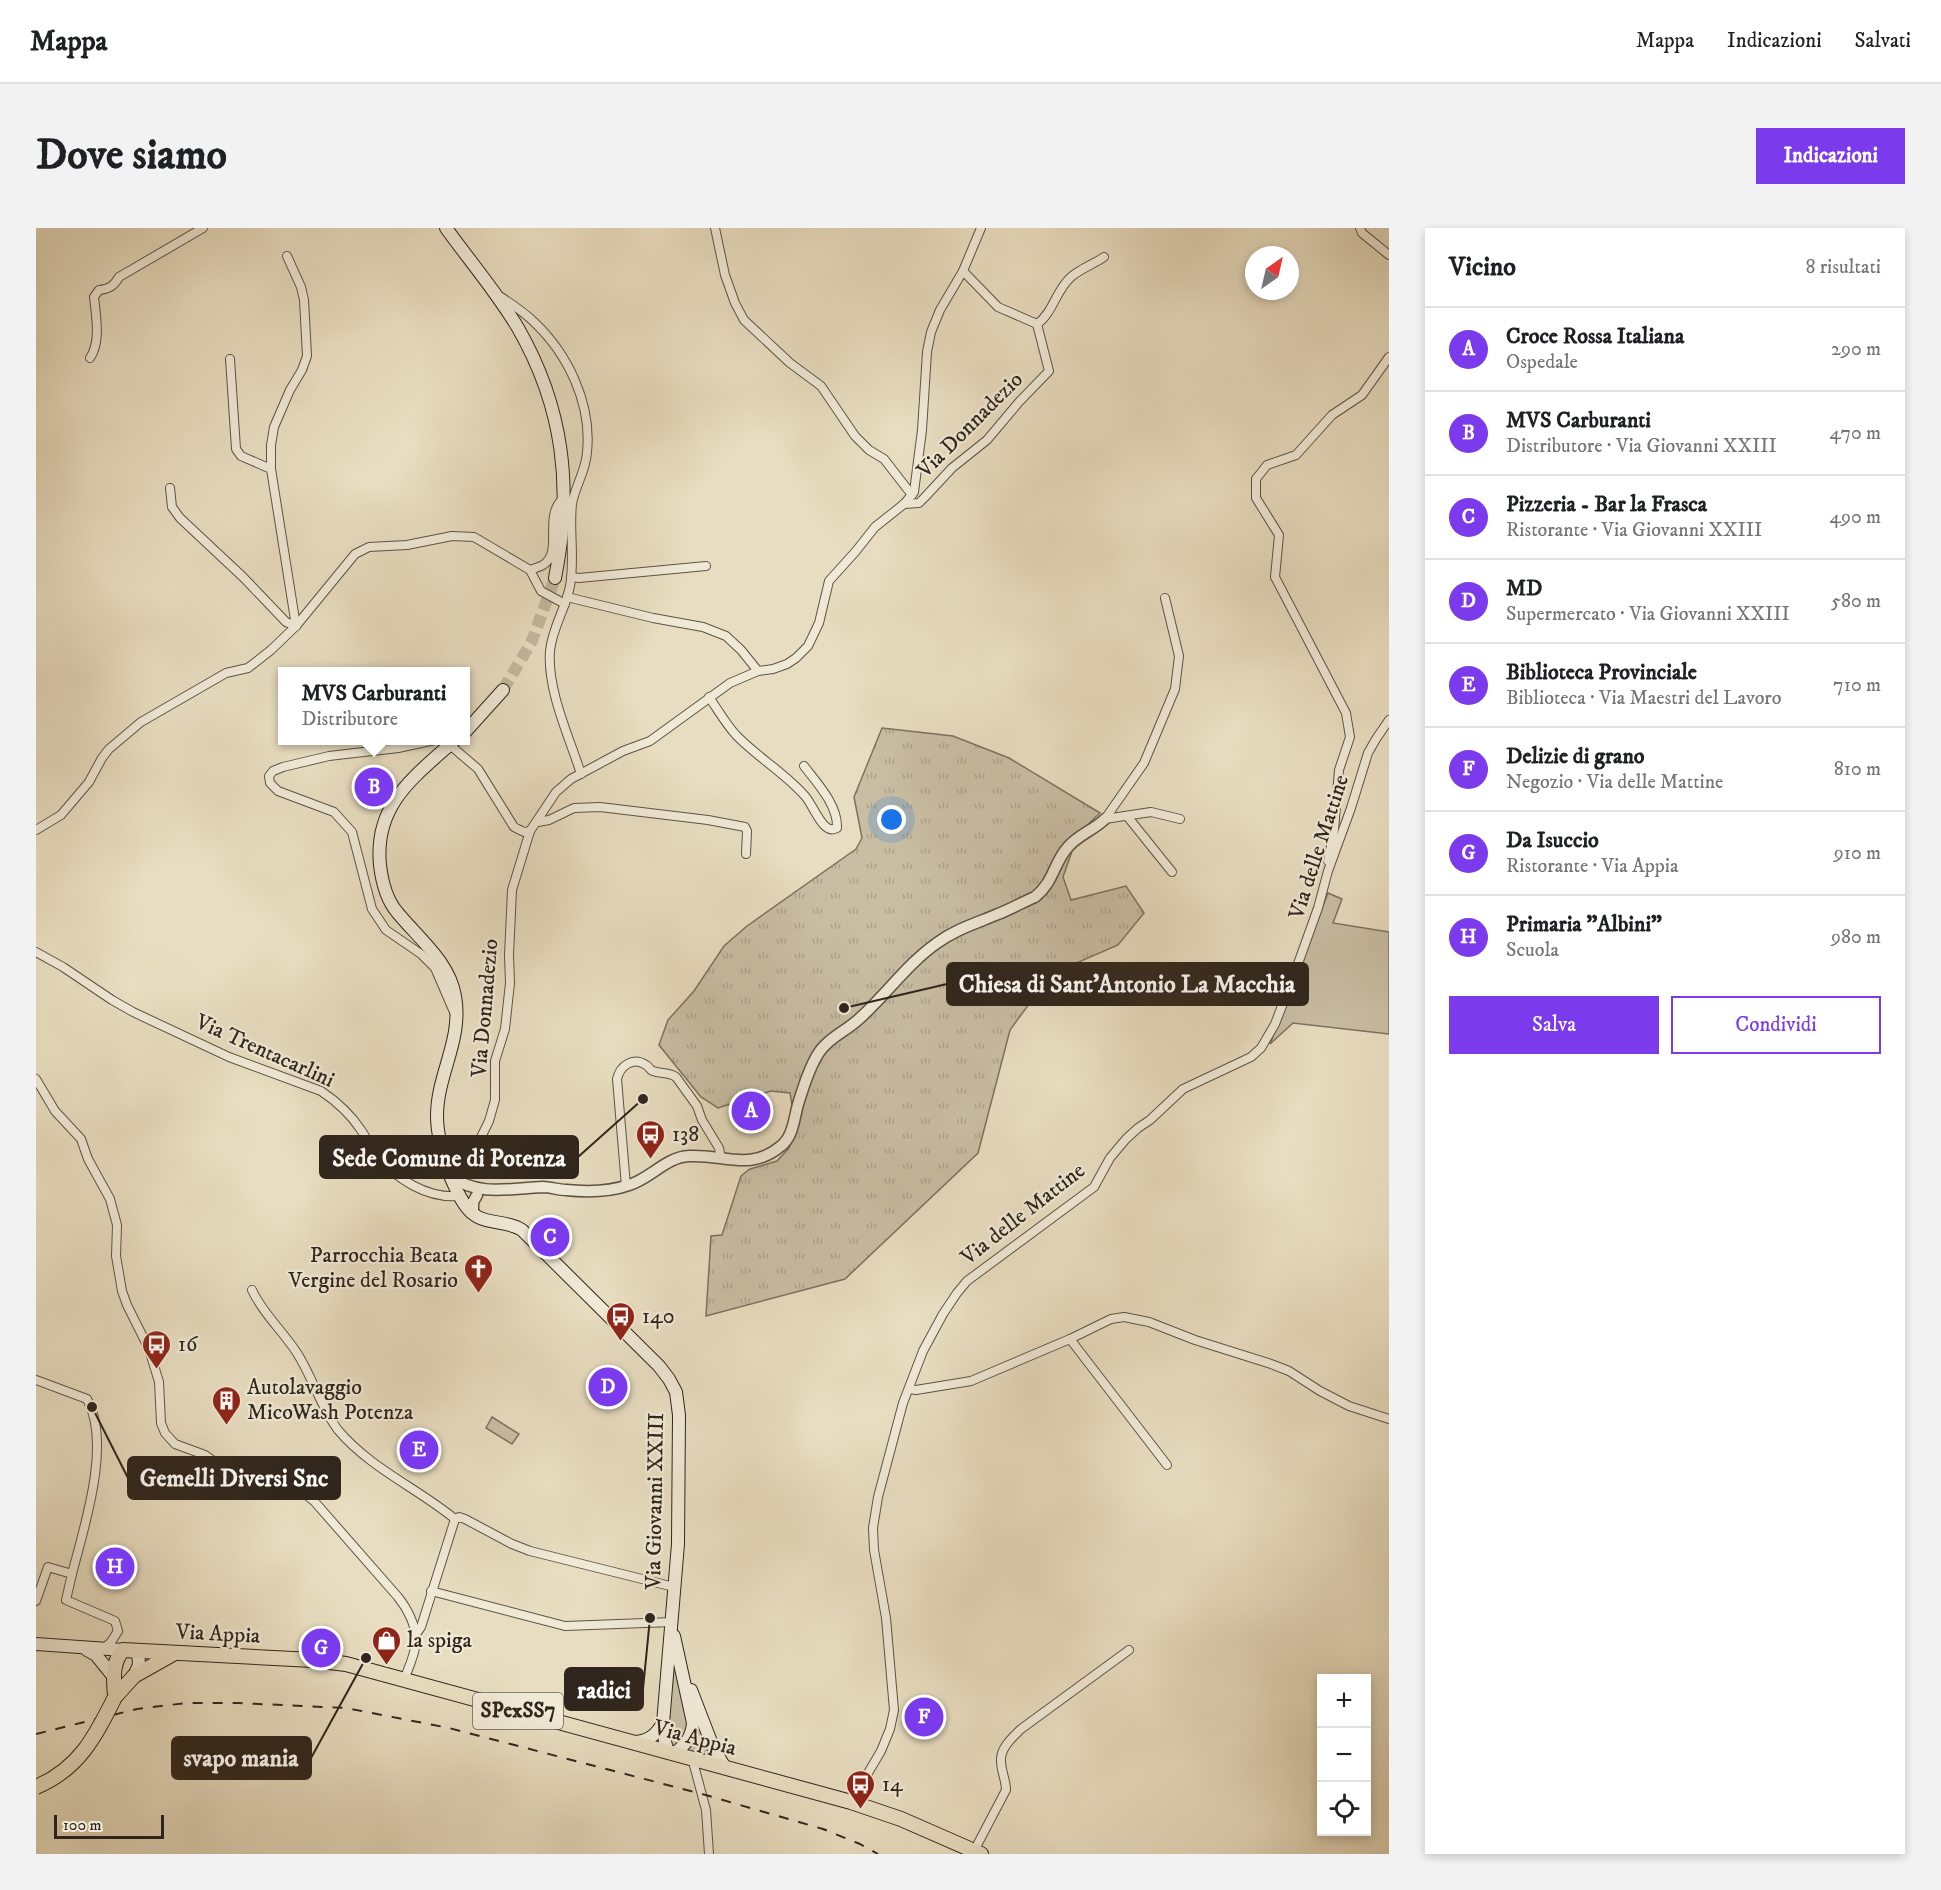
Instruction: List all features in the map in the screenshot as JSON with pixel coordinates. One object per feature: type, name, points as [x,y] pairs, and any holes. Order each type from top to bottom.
[{"type":"main road","points":[[446,228],[516,326],[532,356],[554,411],[563,460],[564,498],[562,543],[555,578]]},
{"type":"main road","points":[[470,725],[502,690]]},
{"type":"main road","points":[[451,745],[398,793],[385,818],[379,845],[381,873],[386,894],[395,910],[438,958],[453,986],[457,1006],[455,1040],[439,1099],[437,1117],[441,1145],[460,1196],[473,1214]]},
{"type":"main road","name":"Via Giovanni XXIII","points":[[473,1214],[486,1220],[514,1225],[522,1230],[659,1366],[673,1385],[678,1400],[679,1415],[678,1544],[672,1624]]},
{"type":"main road","points":[[672,1624],[692,1729],[688,1739],[671,1752],[665,1742],[663,1723],[672,1624]]},
{"type":"main road","name":"Via Appia","points":[[36,1644],[101,1650],[313,1660],[346,1664],[851,1802],[901,1819],[977,1852]]},
{"type":"main road","points":[[83,1648],[96,1655],[113,1676]]},
{"type":"main road","points":[[115,1697],[113,1676],[117,1657],[123,1650]]},
{"type":"main road","points":[[36,1787],[70,1767],[82,1754],[96,1735],[115,1697],[134,1676],[139,1665],[138,1651]]},
{"type":"main road","points":[[134,1676],[174,1653]]},
{"type":"main road","points":[[681,1663],[713,1747],[723,1766]]},
{"type":"main road","points":[[632,1742],[647,1740],[663,1723]]},
{"type":"street","points":[[90,358],[95,351],[94,297],[99,290],[106,290],[115,284],[119,277],[203,228]]},
{"type":"street","points":[[715,228],[725,275],[744,320],[790,363],[822,386],[855,436],[869,450],[884,459],[912,495]]},
{"type":"street","name":"Via Donnadezio","points":[[455,1179],[489,1121],[495,1100],[495,1061],[505,1029],[510,983],[512,890],[530,831],[556,792],[581,774],[623,751],[650,741],[730,682],[758,671],[787,664],[808,646],[819,623],[829,581],[875,527],[912,495],[920,451],[927,352],[931,332],[940,310],[963,272],[981,228]]},
{"type":"street","points":[[1360,228],[1362,233],[1389,255]]},
{"type":"street","points":[[287,256],[301,287],[304,300],[307,356],[274,427],[271,469],[296,626]]},
{"type":"street","points":[[963,272],[998,307],[1037,324],[1044,319],[1061,289],[1071,277],[1104,257]]},
{"type":"street","points":[[491,290],[525,314],[542,330],[569,368],[580,393],[585,416],[588,451],[584,470],[572,502],[571,577],[566,601],[550,650],[551,681],[581,774]]},
{"type":"street","name":"Via Donnadezio","points":[[904,504],[918,503],[925,497],[952,468],[987,440],[1049,371],[1037,324]]},
{"type":"street","points":[[1328,871],[1339,770],[1350,737],[1346,713],[1275,577],[1279,535],[1256,498],[1256,479],[1268,465],[1296,455],[1332,415],[1362,395],[1389,357]]},
{"type":"street","points":[[230,359],[236,449],[241,456],[271,469]]},
{"type":"street","points":[[170,488],[172,507],[180,518],[243,577],[286,622],[296,626]]},
{"type":"street","points":[[530,570],[544,565],[552,553],[554,512],[558,503],[564,498]]},
{"type":"street","points":[[36,830],[69,807],[89,782],[109,749],[128,732],[141,722],[226,673],[248,668],[296,626],[355,554],[369,547],[407,545],[452,536],[474,537],[530,570],[541,591],[566,601],[703,627],[726,636],[758,671]]},
{"type":"street","points":[[571,577],[706,566]]},
{"type":"street","points":[[455,1179],[474,1191],[545,1187],[588,1191],[618,1189],[678,1158],[689,1156],[756,1160],[780,1148],[790,1133],[799,1101],[818,1054],[857,1021],[918,958],[935,944],[959,929],[1035,897],[1045,889],[1067,847],[1105,819],[1144,763],[1175,689],[1179,656],[1166,598]]},
{"type":"street","points":[[709,697],[735,734],[796,787],[824,826],[828,830],[834,830],[838,824],[831,805],[804,766]]},
{"type":"street","name":"Via delle Mattine","points":[[851,1802],[881,1751],[890,1729],[894,1710],[886,1618],[874,1550],[873,1528],[878,1497],[903,1403],[929,1339],[952,1300],[967,1281],[1094,1186],[1110,1158],[1126,1139],[1183,1089],[1234,1066],[1251,1057],[1261,1048],[1275,1024],[1295,972],[1368,753],[1387,723]]},
{"type":"street","points":[[414,745],[329,756],[283,767],[273,771],[269,777],[270,783],[278,791],[334,812],[352,832],[372,909],[386,930],[421,954],[435,968],[457,1019]]},
{"type":"street","points":[[455,745],[478,769],[514,827],[520,831],[530,831]]},
{"type":"street","name":"Via Donnadezio","points":[[538,822],[549,820],[574,808],[600,807],[708,820],[745,827],[747,831],[746,854]]},
{"type":"street","points":[[1105,819],[1151,812],[1180,819]]},
{"type":"street","points":[[1127,816],[1172,872]]},
{"type":"street","name":"Via Trentacarlini","points":[[36,952],[133,1012],[229,1057],[321,1091],[354,1121],[378,1157],[407,1182],[424,1191],[441,1196],[460,1196]]},
{"type":"street","points":[[626,1186],[617,1078],[622,1067],[633,1062],[655,1071],[673,1074],[676,1077],[697,1106],[702,1120],[719,1148],[721,1159]]},
{"type":"street","points":[[36,1079],[55,1111],[81,1139],[88,1160],[110,1200],[117,1225],[116,1256],[122,1291],[149,1348],[159,1382],[161,1423],[165,1433],[176,1444],[206,1455],[225,1469],[262,1482],[300,1490],[309,1496],[398,1597],[405,1608],[416,1634],[416,1645],[404,1680]]},
{"type":"street","points":[[460,1196],[470,1197],[474,1191]]},
{"type":"street","points":[[473,1214],[474,1191]]},
{"type":"street","points":[[252,1290],[259,1305],[297,1352],[325,1411],[342,1434],[381,1468],[455,1519]]},
{"type":"street","points":[[909,1389],[916,1390],[971,1381],[1111,1319],[1124,1317],[1149,1322],[1195,1340],[1271,1364],[1289,1371],[1349,1406],[1389,1419]]},
{"type":"street","points":[[1070,1339],[1167,1465]]},
{"type":"street","points":[[36,1380],[87,1399],[95,1422],[98,1451],[92,1498],[66,1600],[115,1621],[118,1631],[111,1642],[101,1650]]},
{"type":"street","points":[[455,1519],[465,1518],[512,1545],[530,1551],[674,1587]]},
{"type":"street","points":[[416,1634],[421,1627],[455,1519]]},
{"type":"street","points":[[36,1601],[48,1567],[72,1574]]},
{"type":"street","points":[[431,1591],[527,1618],[565,1626],[672,1624]]},
{"type":"street","points":[[977,1852],[1006,1790],[1006,1779],[1000,1760],[1006,1744],[1021,1729],[1129,1650]]},
{"type":"street","points":[[692,1758],[706,1810],[709,1854]]},
{"type":"green space","points":[[882,728],[953,736],[1009,758],[1100,813],[1078,834],[1063,877],[1071,900],[1126,886],[1144,913],[1118,945],[1051,974],[1010,1030],[978,1153],[845,1279],[706,1316],[711,1236],[722,1235],[741,1176],[750,1169],[777,1161],[789,1148],[796,1130],[790,1093],[771,1091],[718,1108],[701,1097],[659,1045],[668,1020],[694,991],[724,946],[747,926],[856,849],[862,838],[854,797]]},
{"type":"green space","points":[[1328,893],[1342,899],[1333,923],[1389,932],[1389,1034],[1293,1023],[1270,1044]]},
{"type":"green space","points":[[492,1417],[519,1434],[512,1444],[486,1428]]},
{"type":"green space","points":[[674,1659],[688,1715],[689,1733],[674,1748],[667,1731]]},
{"type":"green space","points":[[689,1691],[710,1752],[708,1756],[684,1751],[691,1744]]},
{"type":"tunnel","points":[[503,690],[532,641],[555,578]]},
{"type":"railway","points":[[36,1734],[137,1709],[186,1703],[346,1708],[449,1728],[702,1794],[823,1829],[878,1854]]},
{"type":"place","name":"MVS Carburanti","points":[[374,787]]},
{"type":"place","name":"Chiesa di Sant'Antonio La Macchia","points":[[844,1008]]},
{"type":"place","name":"Sede Comune di Potenza","points":[[643,1099]]},
{"type":"place","name":"Croce Rossa Italiana","points":[[751,1111]]},
{"type":"place","name":"138","points":[[651,1160]]},
{"type":"place","name":"Pizzeria - Bar la Frasca","points":[[550,1237]]},
{"type":"place","name":"Parrocchia Beata Vergine del Rosario","points":[[479,1294]]},
{"type":"place","name":"140","points":[[621,1342]]},
{"type":"place","name":"16","points":[[157,1370]]},
{"type":"place","name":"MD","points":[[608,1387]]},
{"type":"place","name":"Gemelli Diversi Snc","points":[[92,1407]]},
{"type":"place","name":"Autolavaggio MicoWash Potenza","points":[[226,1426]]},
{"type":"place","name":"Biblioteca Provinciale","points":[[419,1450]]},
{"type":"place","name":"Primaria \"Albini\"","points":[[115,1567]]},
{"type":"place","name":"radici","points":[[650,1618]]},
{"type":"place","name":"Da Isuccio","points":[[321,1648]]},
{"type":"place","name":"svapo mania","points":[[366,1658]]},
{"type":"place","name":"la spiga","points":[[386,1666]]},
{"type":"place","name":"Delizie di grano","points":[[924,1717]]},
{"type":"place","name":"14","points":[[861,1810]]}]
